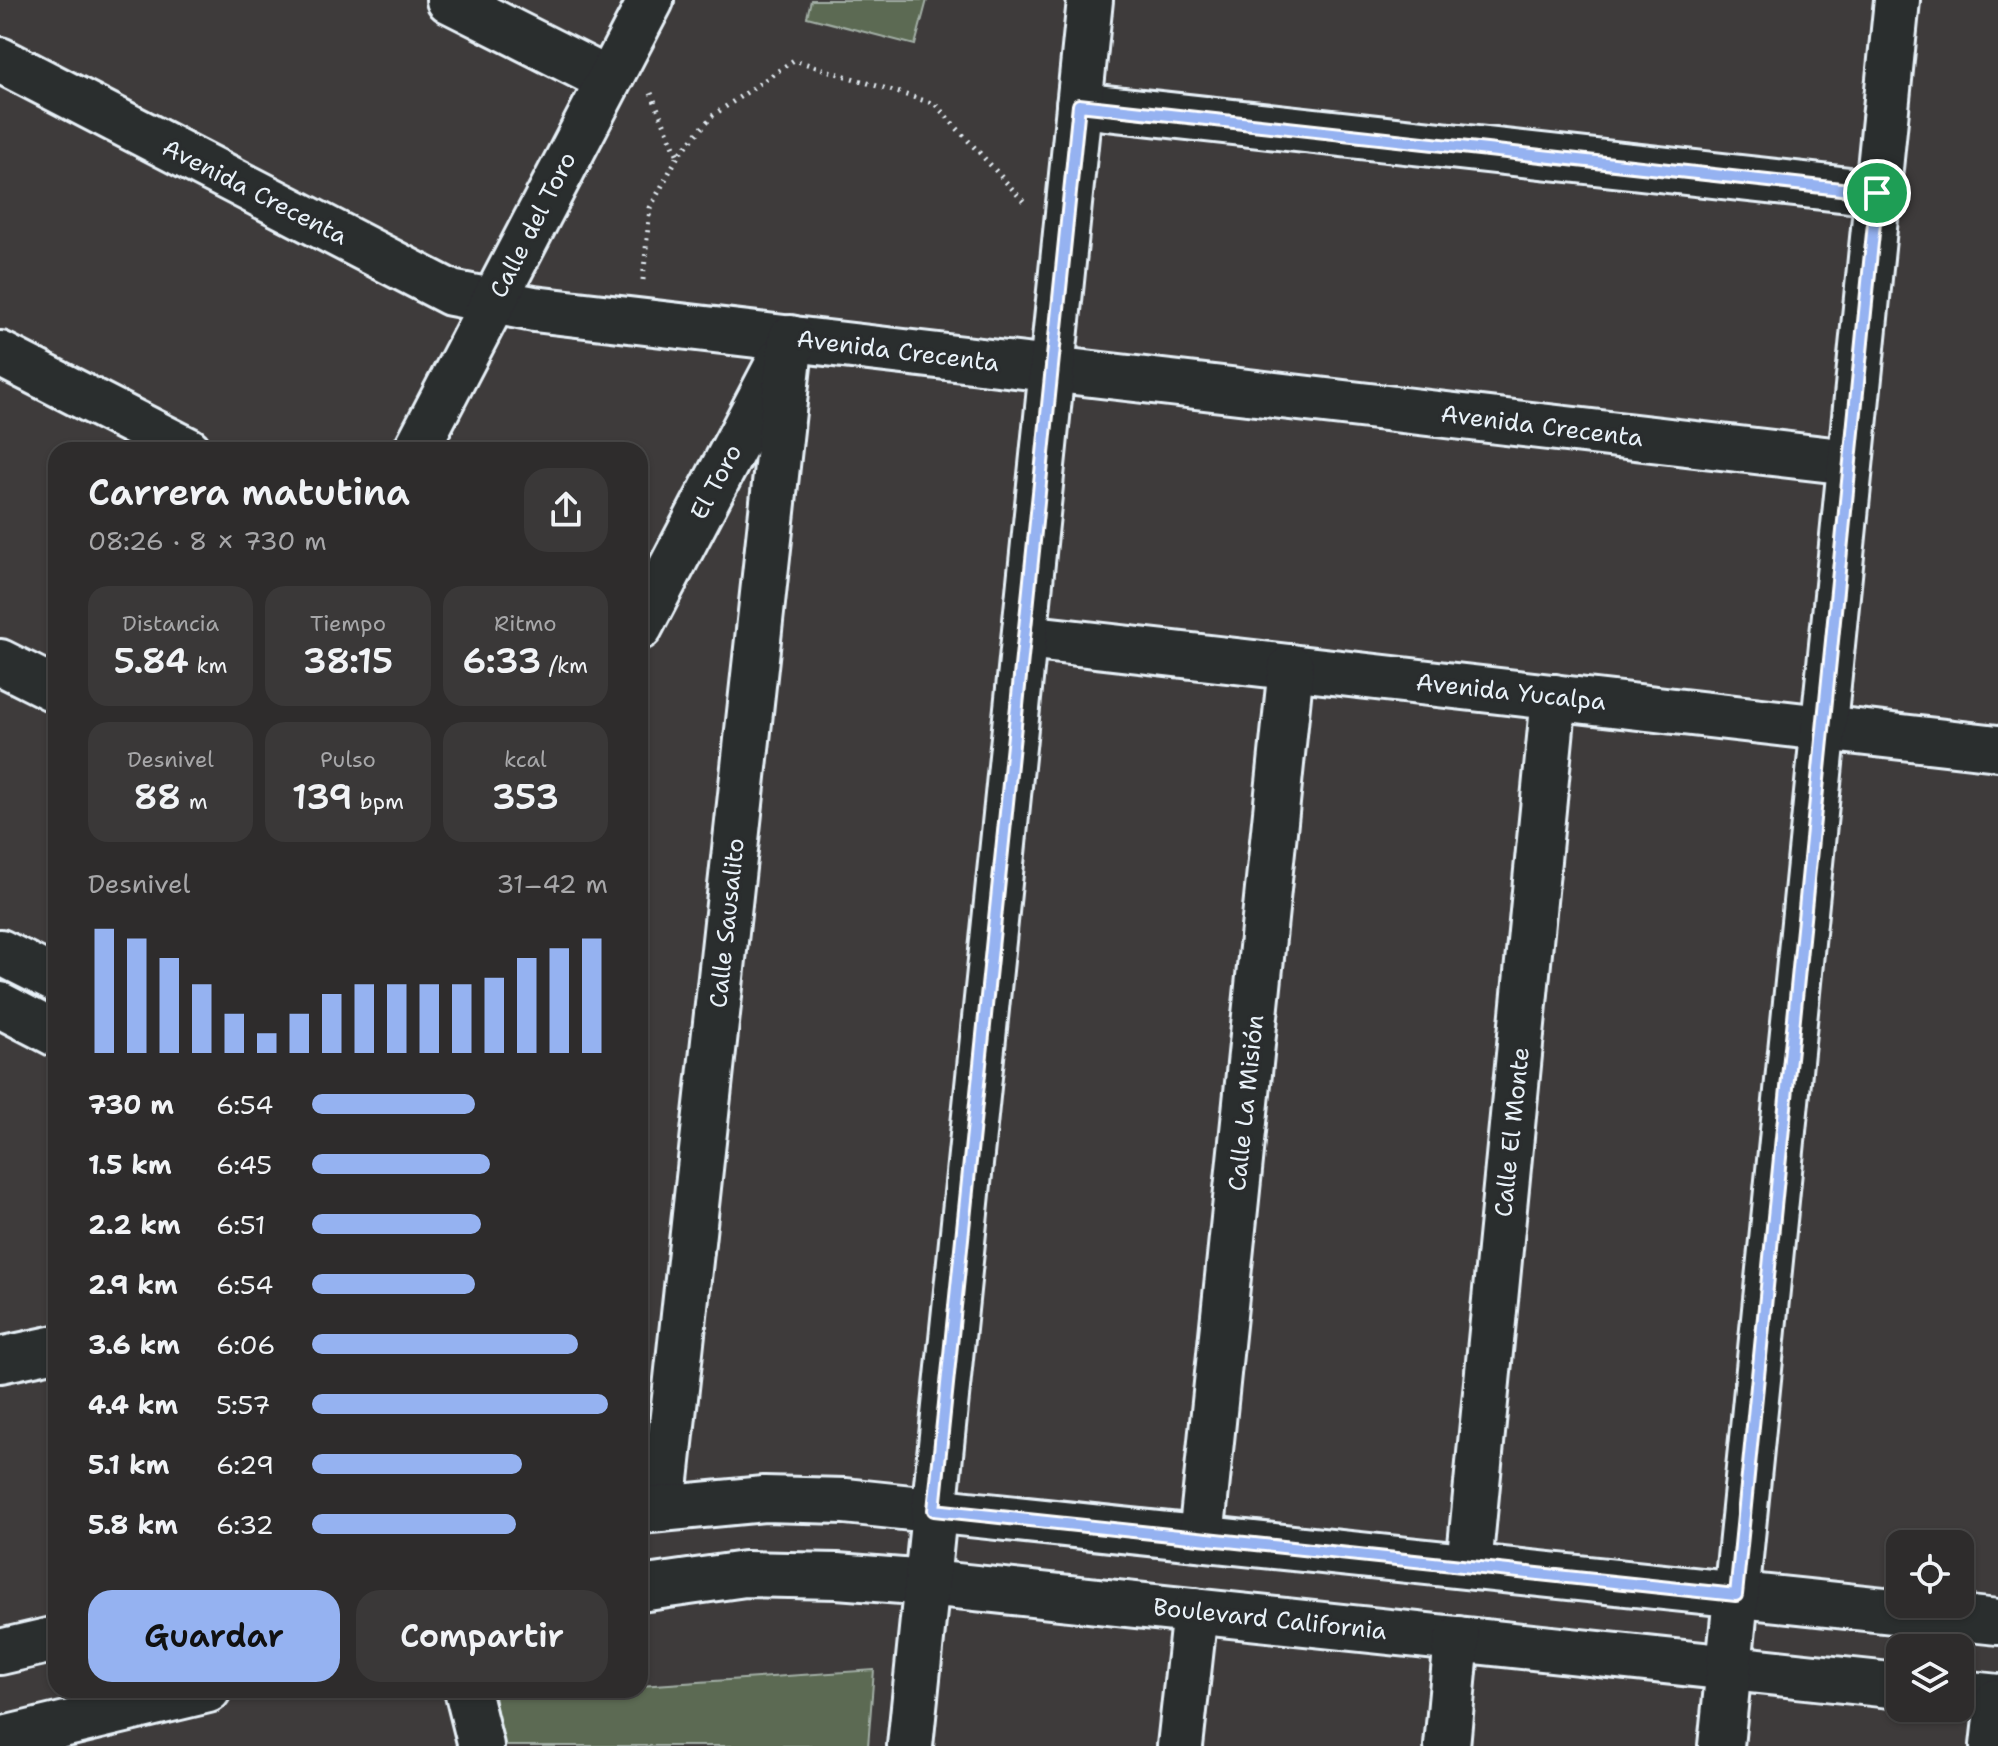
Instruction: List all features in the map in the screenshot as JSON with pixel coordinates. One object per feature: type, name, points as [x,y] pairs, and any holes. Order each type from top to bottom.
[{"type":"street","points":[[449,0],[608,80]]},
{"type":"street","name":"Calle del Toro","points":[[420,442],[651,0]]},
{"type":"street","points":[[910,1746],[1090,0]]},
{"type":"street","points":[[1721,1746],[1897,0]]},
{"type":"street","name":"Avenida Crecenta","points":[[0,60],[451,293],[534,309],[1850,462]]},
{"type":"street","points":[[1079,105],[1877,193]]},
{"type":"street","name":"El Toro","points":[[648,612],[791,338]]},
{"type":"street","name":"Calle Sausalito","points":[[651,1509],[791,338]]},
{"type":"street","points":[[0,354],[172,442]]},
{"type":"street","name":"Avenida Yucalpa","points":[[1025,637],[1998,748]]},
{"type":"street","points":[[0,662],[48,686]]},
{"type":"street","name":"Calle La Misión","points":[[1201,1538],[1291,667]]},
{"type":"street","name":"Calle El Monte","points":[[1469,1566],[1554,697]]},
{"type":"street","points":[[0,952],[48,976]]},
{"type":"street","points":[[0,1005],[48,1030]]},
{"type":"street","points":[[0,1360],[48,1350]]},
{"type":"street","points":[[651,1509],[764,1499],[845,1501],[1736,1595],[1997,1616]]},
{"type":"street","name":"Boulevard California","points":[[648,1588],[745,1574],[837,1576],[928,1583],[1886,1685]]},
{"type":"street","points":[[1180,1746],[1195,1611]]},
{"type":"street","points":[[1447,1746],[1457,1639]]},
{"type":"street","points":[[0,1652],[48,1641]]},
{"type":"street","points":[[1974,1695],[1998,1699],[1993,1746]]},
{"type":"street","points":[[0,1740],[175,1698]]},
{"type":"street","points":[[469,1698],[481,1746]]},
{"type":"path","points":[[629,40],[678,156]]},
{"type":"path","points":[[639,321],[650,208],[678,156],[712,116],[794,60],[935,104],[1064,246]]},
{"type":"green space","points":[[811,0],[927,0],[915,45],[807,17]]},
{"type":"green space","points":[[874,1670],[868,1746],[503,1746],[494,1698],[648,1698],[648,1685]]},
{"type":"route","points":[[1079,105],[1877,193],[1736,1595],[934,1510],[1079,105]]}]
